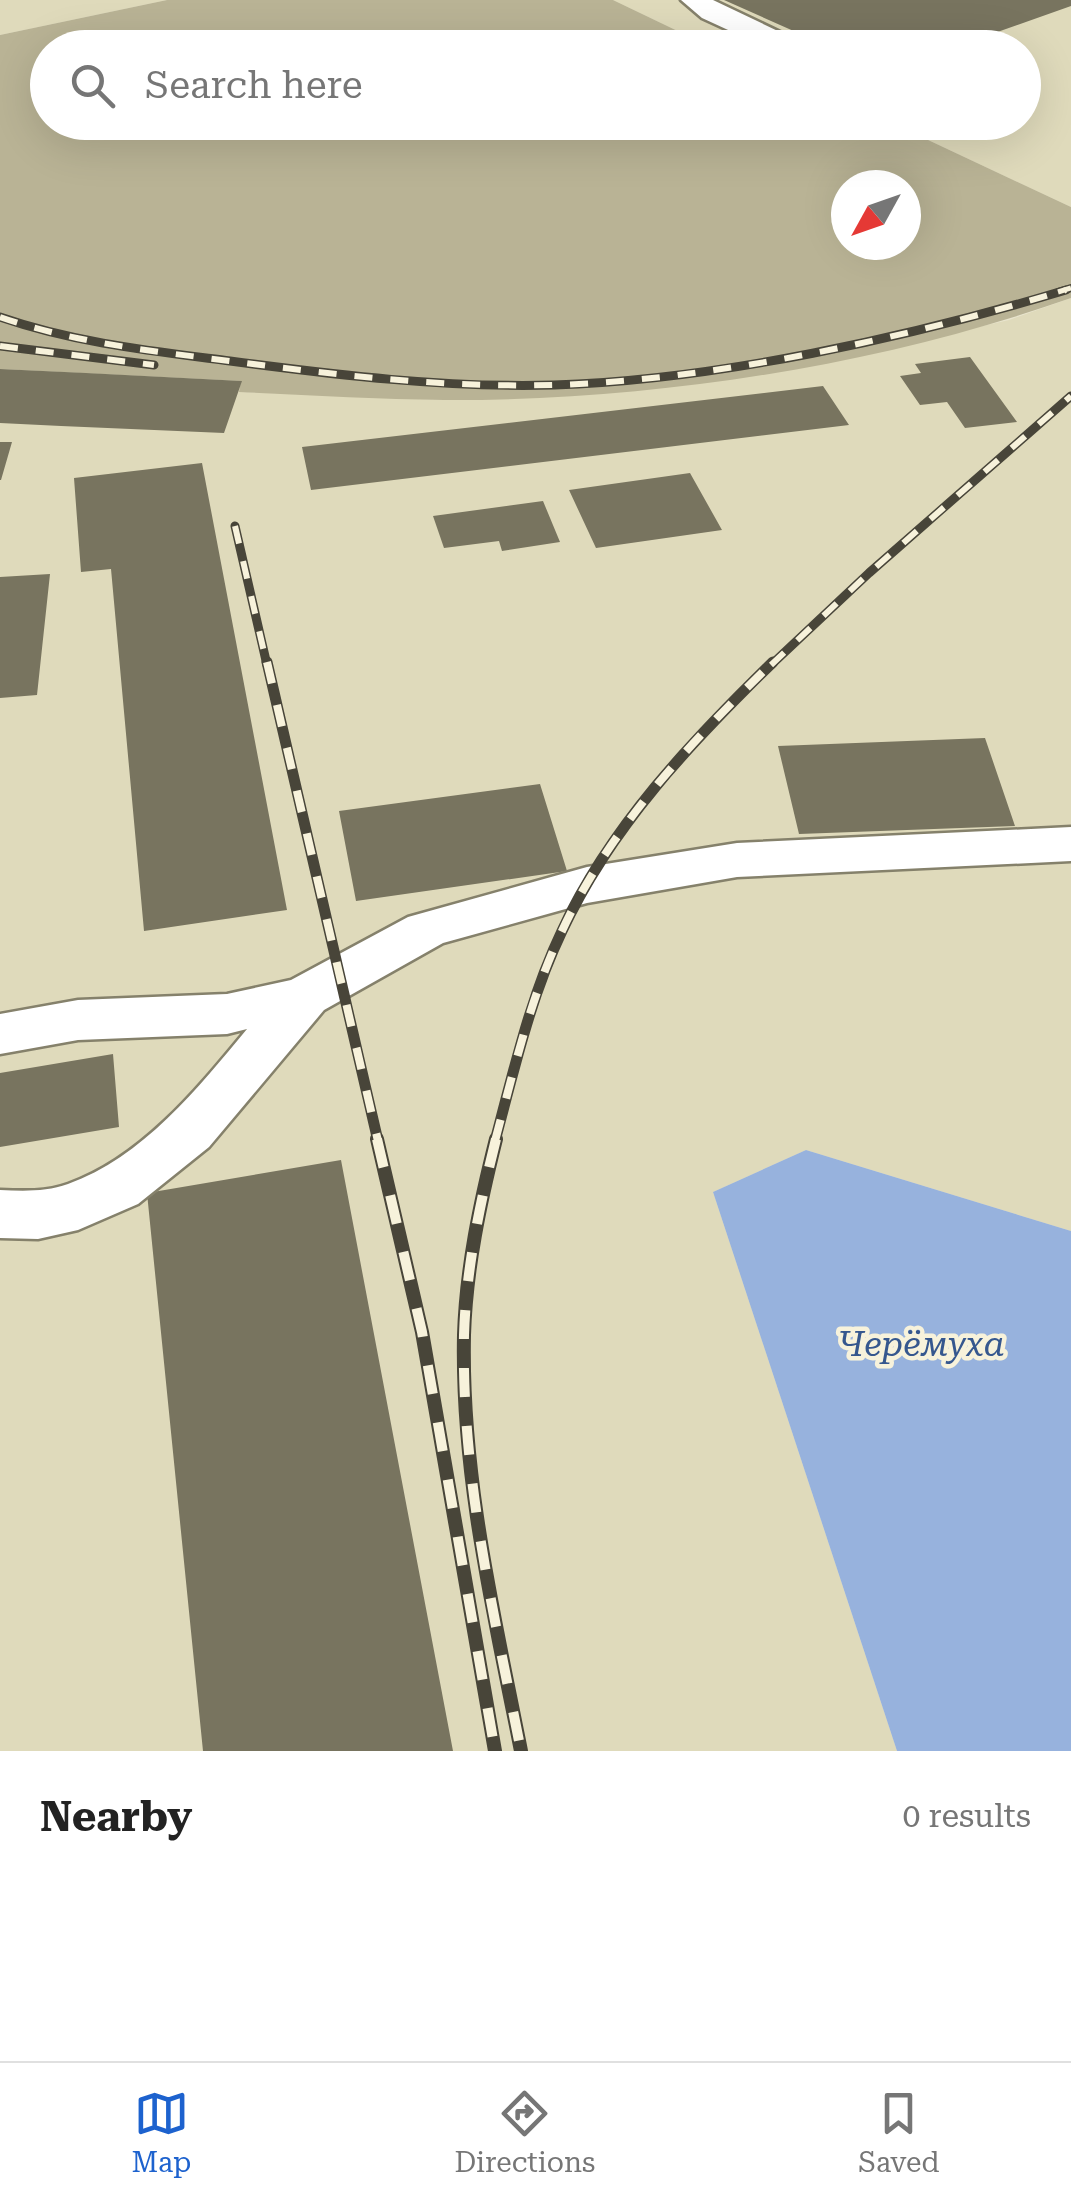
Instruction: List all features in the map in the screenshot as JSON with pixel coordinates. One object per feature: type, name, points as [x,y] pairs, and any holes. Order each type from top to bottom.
[{"type":"lane","points":[[696,0],[752,30]]},
{"type":"lane","points":[[0,1034],[78,1020],[227,1014],[304,996],[426,930],[587,885],[737,860],[1071,844]]},
{"type":"lane","points":[[0,1214],[40,1215],[86,1201],[126,1182],[205,1117],[304,996]]},
{"type":"shaded area","points":[[0,0],[167,0],[0,35]]},
{"type":"shaded area","points":[[167,0],[613,0],[676,30],[30,30],[30,140],[928,140],[1071,207],[1071,298],[997,322],[841,361],[681,386],[522,399],[239,392],[241,381],[0,369],[0,35]]},
{"type":"shaded area","points":[[613,0],[1071,0],[1071,207],[928,140],[1041,140],[1041,30],[676,30]]},
{"type":"shaded area","points":[[1071,298],[1071,1231],[806,1150],[713,1192],[897,1751],[0,1751],[0,369],[242,381],[240,392],[444,400],[563,396],[801,367],[1009,320]]},
{"type":"water","name":"Черёмуха","points":[[806,1150],[1071,1231],[1071,1751],[897,1751],[713,1192]]},
{"type":"building","points":[[724,0],[1071,0],[1071,6],[1003,30],[792,30]]},
{"type":"building","points":[[970,357],[1017,422],[965,428],[947,402],[920,405],[900,376],[921,373],[915,364]]},
{"type":"building","points":[[0,369],[242,381],[224,433],[0,423]]},
{"type":"building","points":[[823,386],[849,425],[311,490],[302,447]]},
{"type":"building","points":[[0,442],[12,442],[1,480],[0,480]]},
{"type":"building","points":[[202,463],[287,910],[144,931],[111,569],[81,572],[74,478]]},
{"type":"building","points":[[690,473],[722,530],[596,548],[569,490]]},
{"type":"building","points":[[543,501],[560,542],[502,551],[499,541],[444,548],[433,516]]},
{"type":"building","points":[[50,574],[37,695],[0,698],[0,577]]},
{"type":"building","points":[[985,738],[1015,826],[799,834],[778,746]]},
{"type":"building","points":[[540,784],[567,871],[356,901],[339,811]]},
{"type":"building","points":[[113,1054],[119,1127],[0,1147],[0,1073]]},
{"type":"building","points":[[341,1160],[453,1751],[203,1751],[147,1193]]},
{"type":"railway","points":[[1058,292],[1071,288]]},
{"type":"railway","points":[[0,317],[114,345],[351,376],[554,385],[681,375],[813,353],[943,324],[1066,290]]},
{"type":"railway","points":[[0,346],[154,365]]},
{"type":"railway","points":[[771,665],[869,573],[1071,396]]},
{"type":"railway","points":[[235,526],[267,665]]},
{"type":"railway","points":[[267,662],[378,1141]]},
{"type":"railway","points":[[495,1141],[541,982],[582,893],[655,787],[773,662]]},
{"type":"railway","points":[[377,1139],[422,1332],[495,1751]]},
{"type":"railway","points":[[496,1139],[479,1212],[468,1286],[464,1388],[481,1544],[521,1751]]}]
